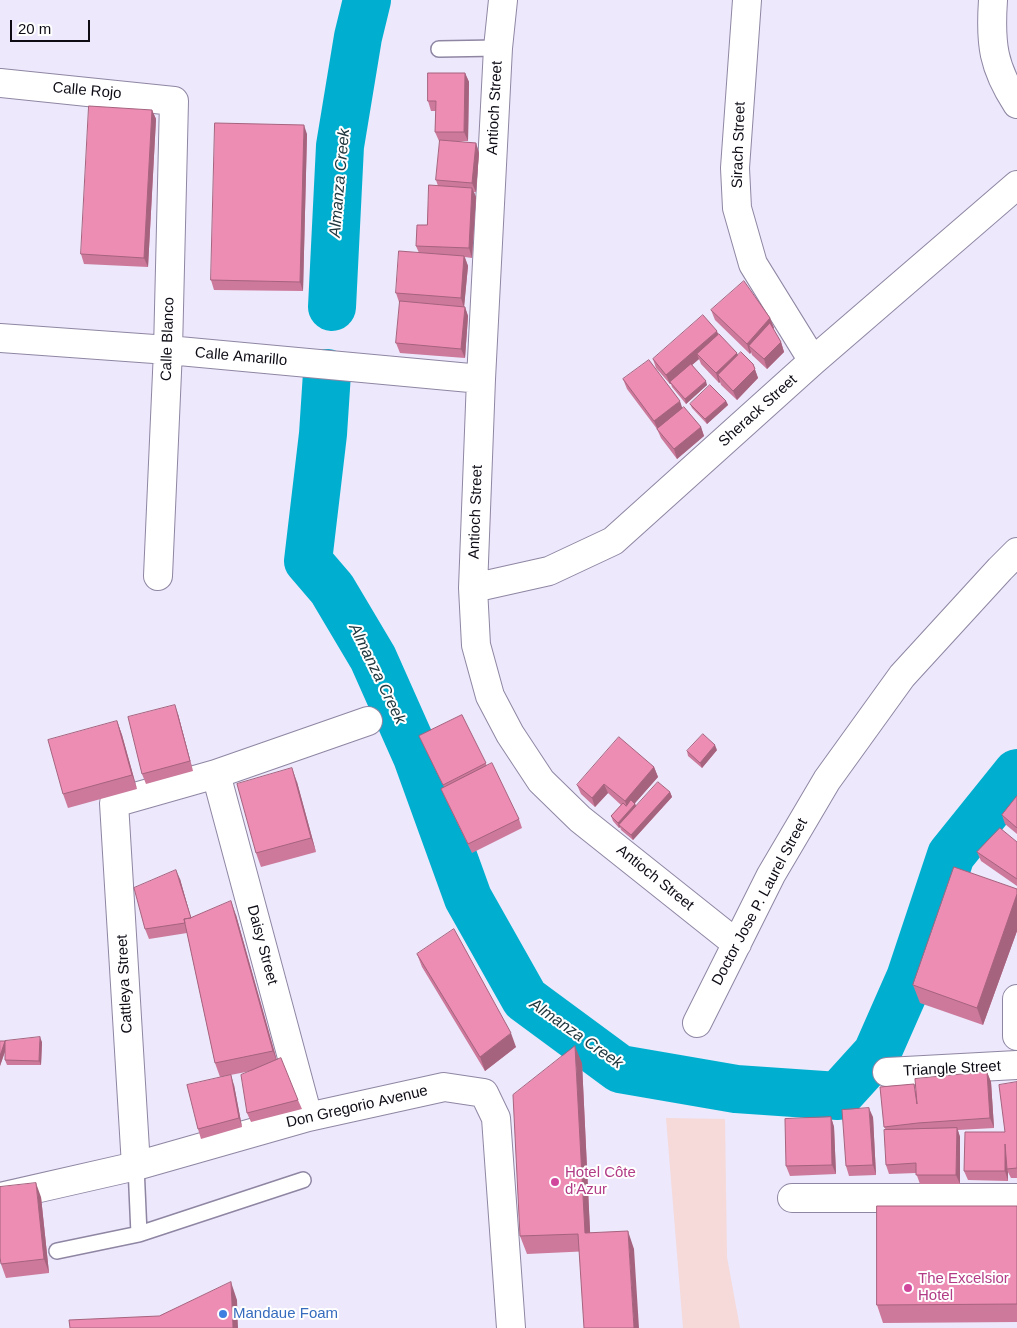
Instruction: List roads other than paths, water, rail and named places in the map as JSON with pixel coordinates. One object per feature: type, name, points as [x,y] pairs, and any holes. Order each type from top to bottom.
[{"type":"street","name":"Antioch Street","points":[[503,0],[498,48],[481,379],[473,588],[476,645],[490,696],[510,734],[541,781],[580,819],[726,936]]},
{"type":"street","name":"Sirach Street","points":[[747,0],[735,168],[737,208],[753,264],[813,361]]},
{"type":"street","points":[[993,0],[991,28],[994,57],[1004,84],[1017,104]]},
{"type":"street","name":"Calle Rojo","points":[[0,83],[174,101]]},
{"type":"street","name":"Calle Blanco","points":[[158,576],[168,350],[174,101]]},
{"type":"street","name":"Sherack Street","points":[[473,588],[549,571],[613,541],[813,361],[1017,185]]},
{"type":"street","name":"Calle Amarillo","points":[[0,338],[168,350],[481,379]]},
{"type":"street","name":"Doctor Jose P. Laurel Street","points":[[697,1023],[726,936],[771,875],[827,780],[902,676],[1017,552]]},
{"type":"street","points":[[216,774],[368,721]]},
{"type":"street","name":"Cattleya Street","points":[[136,1166],[114,803],[216,774]]},
{"type":"street","name":"Daisy Street","points":[[216,774],[308,1117]]},
{"type":"street","points":[[1017,1000],[1017,1036]]},
{"type":"street","name":"Triangle Street","points":[[887,1072],[1017,1065]]},
{"type":"street","name":"Don Gregorio Avenue","points":[[0,1197],[136,1166],[308,1117],[444,1087],[484,1093],[496,1118],[511,1328]]},
{"type":"street","points":[[792,1198],[1017,1198]]},
{"type":"lane","points":[[439,49],[498,48]]},
{"type":"lane","points":[[136,1166],[139,1234]]},
{"type":"lane","points":[[57,1251],[139,1234],[303,1180]]},
{"type":"waterway","name":"Almanza Creek","points":[[332,307],[340,146],[358,37],[367,0]]},
{"type":"waterway","name":"Almanza Creek","points":[[327,373],[323,434],[308,561],[332,589],[373,658],[417,757],[468,898],[525,999],[620,1069],[736,1089],[838,1096],[877,1053],[910,978],[951,855],[1017,773]]},
{"type":"place","name":"Hotel Côte d'Azur","points":[[555,1182]]},
{"type":"place","name":"The Excelsior Hotel","points":[[908,1288]]},
{"type":"place","name":"Mandaue Foam","points":[[223,1314]]}]
